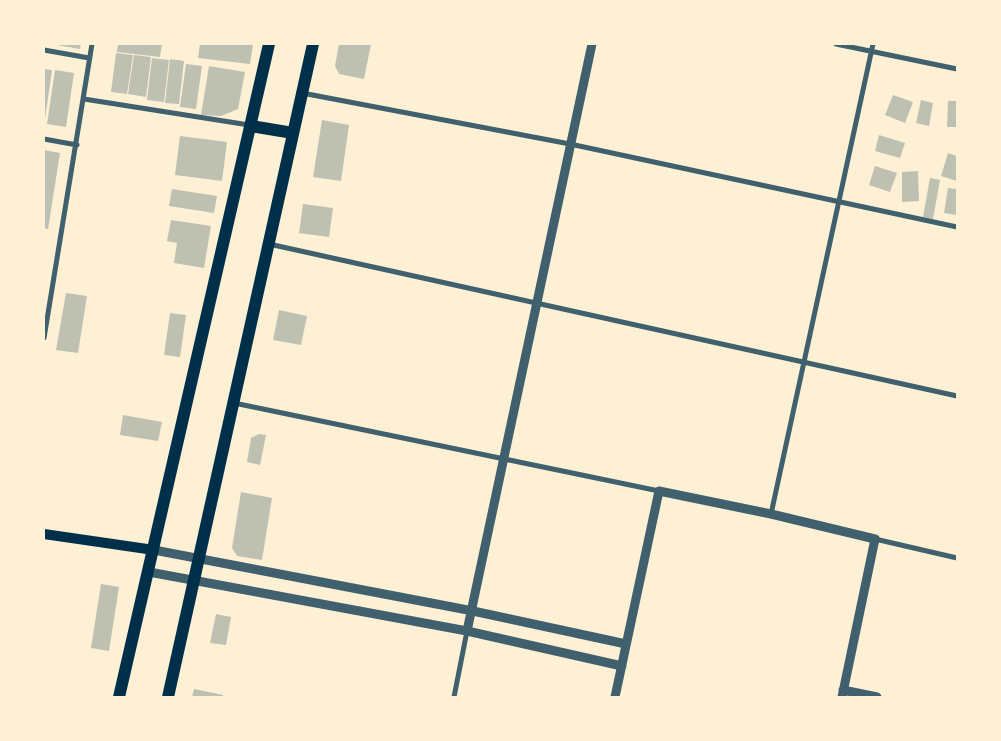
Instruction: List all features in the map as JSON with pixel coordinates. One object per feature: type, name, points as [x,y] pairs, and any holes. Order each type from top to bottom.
[{"type":"main road","points":[[119,697],[269,44]]},
{"type":"main road","points":[[168,697],[313,44]]},
{"type":"main road","points":[[251,126],[293,133]]},
{"type":"main road","points":[[44,534],[154,550]]},
{"type":"street","points":[[44,338],[92,44]]},
{"type":"street","points":[[454,697],[536,301],[592,44]]},
{"type":"street","points":[[836,44],[957,69]]},
{"type":"street","points":[[771,514],[872,44]]},
{"type":"street","points":[[44,50],[89,58]]},
{"type":"street","points":[[302,93],[570,144],[957,227]]},
{"type":"street","points":[[84,99],[251,126]]},
{"type":"street","points":[[44,139],[77,145]]},
{"type":"street","points":[[268,244],[536,301],[803,364],[957,396]]},
{"type":"street","points":[[234,403],[771,514],[957,558]]},
{"type":"street","points":[[615,697],[659,491]]},
{"type":"street","points":[[875,540],[843,694],[877,697]]},
{"type":"street","points":[[154,550],[199,561],[473,611],[626,644]]},
{"type":"street","points":[[149,572],[467,631],[622,666]]},
{"type":"building","points":[[51,44],[81,44],[80,49]]},
{"type":"building","points":[[118,44],[162,44],[160,57],[117,52]]},
{"type":"building","points":[[200,44],[253,44],[250,64],[198,58]]},
{"type":"building","points":[[339,44],[371,44],[364,79],[339,74],[335,66]]},
{"type":"building","points":[[116,53],[133,55],[127,94],[111,92]]},
{"type":"building","points":[[134,55],[151,57],[146,97],[128,94]]},
{"type":"building","points":[[152,58],[169,60],[164,102],[147,100]]},
{"type":"building","points":[[170,59],[184,61],[179,104],[165,103]]},
{"type":"building","points":[[186,64],[202,66],[196,109],[180,107]]},
{"type":"building","points":[[209,66],[245,72],[238,109],[221,116],[201,115]]},
{"type":"building","points":[[44,69],[52,70],[45,119],[44,119]]},
{"type":"building","points":[[55,70],[74,73],[66,127],[47,124]]},
{"type":"building","points":[[893,95],[913,102],[905,123],[885,115]]},
{"type":"building","points":[[921,100],[933,103],[929,126],[916,123]]},
{"type":"building","points":[[948,101],[957,101],[957,127],[947,127]]},
{"type":"building","points":[[322,120],[349,125],[341,181],[313,177]]},
{"type":"building","points":[[879,135],[905,143],[900,158],[875,151]]},
{"type":"building","points":[[180,136],[227,142],[222,181],[175,175]]},
{"type":"building","points":[[44,150],[60,153],[48,229],[44,228]]},
{"type":"building","points":[[948,153],[957,156],[957,181],[941,176]]},
{"type":"building","points":[[875,166],[897,173],[890,192],[869,185]]},
{"type":"building","points":[[918,171],[919,201],[902,202],[902,172]]},
{"type":"building","points":[[930,178],[940,180],[933,219],[923,217]]},
{"type":"building","points":[[948,188],[957,189],[957,215],[944,213]]},
{"type":"building","points":[[172,189],[217,196],[214,213],[169,206]]},
{"type":"building","points":[[303,204],[333,208],[329,237],[299,233]]},
{"type":"building","points":[[171,220],[211,226],[204,268],[174,263],[177,243],[167,241]]},
{"type":"building","points":[[66,293],[87,296],[78,353],[56,350]]},
{"type":"building","points":[[279,310],[307,316],[301,345],[273,340]]},
{"type":"building","points":[[170,313],[186,315],[180,357],[164,355]]},
{"type":"building","points":[[123,415],[162,422],[158,441],[120,435]]},
{"type":"building","points":[[259,434],[266,435],[260,465],[247,462],[251,438]]},
{"type":"building","points":[[241,492],[272,498],[262,560],[237,556],[232,548]]},
{"type":"building","points":[[101,584],[119,587],[109,651],[91,648]]},
{"type":"building","points":[[216,614],[231,617],[226,645],[210,643]]},
{"type":"building","points":[[194,689],[223,695],[223,697],[192,697]]}]
